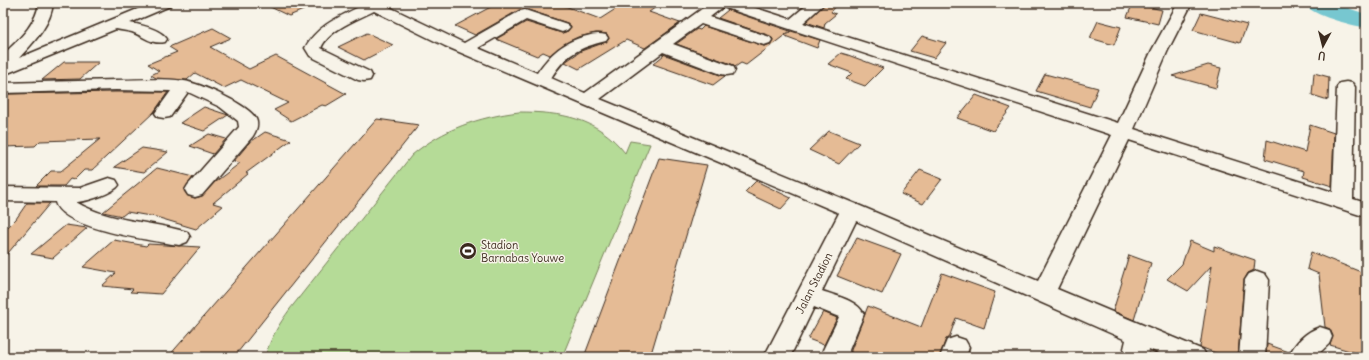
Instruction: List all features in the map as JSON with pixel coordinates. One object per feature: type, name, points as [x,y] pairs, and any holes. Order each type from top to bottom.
[{"type":"street","points":[[3,64],[40,23],[45,14],[46,3]]},
{"type":"street","points":[[3,70],[165,3]]},
{"type":"street","points":[[364,76],[316,53],[313,48],[317,39],[329,29],[377,7],[406,3]]},
{"type":"street","points":[[588,99],[719,3]]},
{"type":"street","points":[[725,3],[1366,210]]},
{"type":"street","points":[[792,25],[818,3]]},
{"type":"street","points":[[1044,293],[1123,132],[1160,50],[1185,3]]},
{"type":"street","points":[[377,7],[465,48],[851,210],[1044,293],[1138,346],[1194,357]]},
{"type":"street","points":[[465,48],[525,14],[562,27]]},
{"type":"street","points":[[699,18],[764,40]]},
{"type":"street","points":[[116,24],[138,29],[159,38]]},
{"type":"street","points":[[541,80],[552,62],[571,46],[586,40],[600,38]]},
{"type":"street","points":[[660,45],[727,70]]},
{"type":"street","points":[[3,88],[116,85],[184,86],[195,89],[226,104],[247,119],[248,127],[246,132],[195,190]]},
{"type":"street","points":[[164,113],[184,86]]},
{"type":"street","points":[[1342,203],[1346,86]]},
{"type":"street","points":[[3,194],[64,196],[81,195],[109,185]]},
{"type":"street","points":[[64,196],[66,205],[75,211],[107,224],[179,237]]},
{"type":"street","name":"Jalan Stadion","points":[[777,357],[851,210]]},
{"type":"street","points":[[1252,357],[1256,280]]},
{"type":"street","points":[[808,295],[846,310],[852,314],[836,350],[837,357]]},
{"type":"street","points":[[1301,357],[1304,352],[1320,337]]},
{"type":"green space","points":[[519,112],[549,113],[578,119],[603,132],[625,153],[630,141],[650,144],[562,357],[265,357],[275,332],[290,309],[412,155],[436,138],[449,131],[490,117]]},
{"type":"building","points":[[262,3],[320,3],[289,16]]},
{"type":"building","points":[[498,3],[557,3],[600,19],[625,3],[662,3],[649,12],[680,23],[645,48],[626,40],[579,69],[565,62],[581,51],[606,42],[609,39],[607,34],[596,33],[578,37],[564,44],[550,55],[543,52],[537,56],[496,39],[526,22],[562,33],[568,31],[571,26],[567,23],[525,9],[519,10],[475,35],[455,26]]},
{"type":"building","points":[[826,3],[839,3],[831,12],[836,14],[825,23],[824,28],[806,22]]},
{"type":"building","points":[[1133,3],[1162,10],[1158,24],[1127,17]]},
{"type":"building","points":[[728,10],[790,31],[746,65],[741,63],[735,67],[734,65],[676,44],[697,29],[700,30],[704,26],[764,46],[771,44],[773,39],[770,36],[718,18]]},
{"type":"building","points":[[1201,13],[1247,25],[1240,43],[1193,30]]},
{"type":"building","points":[[1098,21],[1121,27],[1114,45],[1090,38]]},
{"type":"building","points":[[213,28],[231,38],[210,47],[249,69],[276,56],[346,94],[326,106],[322,105],[291,121],[274,110],[288,103],[241,80],[224,88],[195,73],[187,80],[156,78],[151,75],[159,71],[148,64],[177,52],[169,47]]},
{"type":"building","points":[[791,31],[820,40],[817,48],[785,36]]},
{"type":"building","points":[[367,33],[393,45],[364,60],[338,47]]},
{"type":"building","points":[[922,36],[946,43],[934,58],[910,51]]},
{"type":"building","points":[[841,53],[883,68],[865,86],[846,79],[852,73],[828,64]]},
{"type":"building","points":[[663,54],[725,76],[713,85],[653,64],[664,55],[662,55]]},
{"type":"building","points":[[64,62],[99,62],[80,79],[42,80]]},
{"type":"building","points":[[1208,65],[1221,68],[1216,88],[1172,76]]},
{"type":"building","points":[[1314,73],[1329,77],[1328,100],[1312,95]]},
{"type":"building","points":[[1045,74],[1098,88],[1090,107],[1036,91]]},
{"type":"building","points":[[168,92],[154,112],[92,170],[84,170],[74,180],[70,179],[64,186],[36,186],[51,171],[61,171],[100,139],[40,141],[35,146],[3,147],[3,100],[9,94]]},
{"type":"building","points":[[976,95],[1011,108],[993,131],[957,118]]},
{"type":"building","points":[[204,107],[228,115],[204,131],[180,123]]},
{"type":"building","points":[[377,119],[419,125],[234,357],[168,357]]},
{"type":"building","points":[[1310,125],[1334,133],[1332,186],[1303,177],[1304,171],[1265,159],[1267,140],[1305,152]]},
{"type":"building","points":[[829,131],[859,143],[839,164],[809,150]]},
{"type":"building","points":[[265,132],[291,140],[246,173],[248,174],[213,203],[223,206],[196,229],[156,217],[127,212],[122,216],[103,212],[157,168],[193,177],[184,191],[188,196],[195,198],[202,196],[215,182],[240,163],[234,161],[249,143]]},
{"type":"building","points":[[209,134],[226,139],[213,154],[190,146]]},
{"type":"building","points":[[142,148],[168,152],[144,172],[114,167]]},
{"type":"building","points":[[659,158],[707,165],[650,357],[584,357]]},
{"type":"building","points":[[920,170],[942,179],[923,204],[901,194]]},
{"type":"building","points":[[756,181],[791,198],[781,209],[745,192]]},
{"type":"building","points":[[27,203],[50,203],[3,259],[3,232],[16,219]]},
{"type":"building","points":[[66,225],[87,228],[53,258],[31,254]]},
{"type":"building","points":[[857,238],[901,254],[882,294],[837,276]]},
{"type":"building","points":[[114,240],[146,246],[148,244],[200,247],[161,294],[130,292],[133,289],[102,286],[116,273],[83,267]]},
{"type":"building","points":[[1190,241],[1214,251],[1214,246],[1255,260],[1254,270],[1248,273],[1244,280],[1238,357],[1226,357],[1200,347],[1212,265],[1188,291],[1167,279],[1182,264]]},
{"type":"building","points":[[1311,252],[1366,274],[1366,356],[1330,345],[1333,336],[1330,329],[1325,327],[1319,274],[1307,269]]},
{"type":"building","points":[[1129,255],[1151,263],[1134,320],[1113,311]]},
{"type":"building","points":[[942,273],[995,292],[984,328],[956,318],[949,338],[946,339],[939,357],[861,357],[851,353],[868,306],[921,327]]},
{"type":"building","points":[[823,312],[837,318],[824,345],[808,339]]},
{"type":"building","points":[[1267,344],[1289,352],[1287,357],[1266,357]]},
{"type":"waterway","points":[[1315,3],[1335,12],[1366,21]]},
{"type":"place","name":"Stadion Barnabas Youwe","points":[[468,251]]}]
